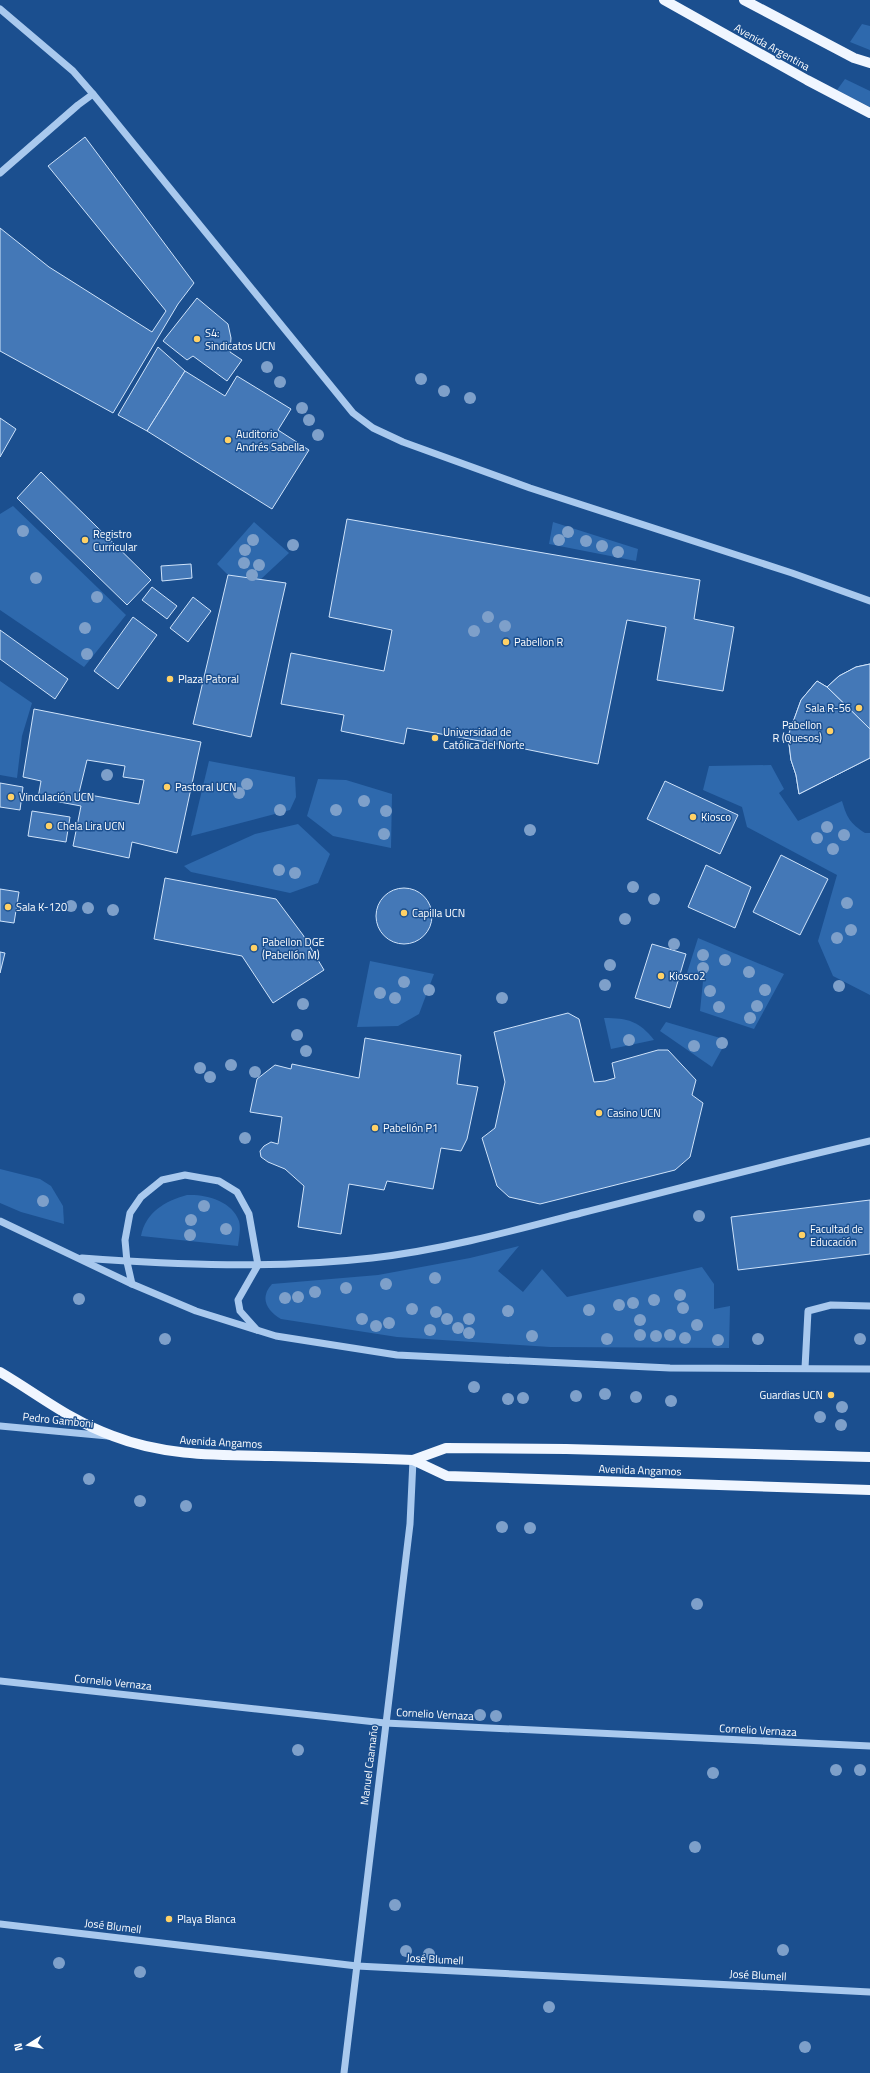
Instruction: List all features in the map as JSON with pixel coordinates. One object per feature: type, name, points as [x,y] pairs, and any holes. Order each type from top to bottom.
[{"type":"main road","name":"Avenida Argentina","points":[[664,0],[807,80],[870,112]]},
{"type":"main road","points":[[744,0],[854,58],[870,63]]},
{"type":"main road","name":"Avenida Angamos","points":[[0,1372],[82,1424],[114,1437],[167,1451],[194,1455],[413,1460],[446,1448],[566,1449],[870,1457]]},
{"type":"main road","name":"Avenida Angamos","points":[[413,1460],[446,1476],[870,1490]]},
{"type":"street","points":[[0,9],[73,72],[94,94],[353,413],[373,428],[403,442],[530,488],[792,573],[870,601]]},
{"type":"street","points":[[0,173],[94,94]]},
{"type":"street","points":[[78,1258],[126,1262],[258,1265],[372,1258],[431,1249],[519,1229],[785,1160],[870,1141]]},
{"type":"street","points":[[132,1284],[126,1262],[125,1240],[130,1213],[141,1197],[162,1180],[185,1175],[219,1181],[237,1192],[249,1214],[258,1265],[238,1300],[240,1311],[257,1330]]},
{"type":"street","points":[[0,1221],[132,1284],[196,1311],[276,1336],[397,1355],[670,1368],[870,1369]]},
{"type":"street","points":[[805,1368],[808,1311],[831,1305],[870,1306]]},
{"type":"street","name":"Pedro Gamboni","points":[[0,1426],[114,1437]]},
{"type":"street","name":"Manuel Caamaño","points":[[344,2073],[410,1524],[413,1460]]},
{"type":"street","name":"Cornelio Vernaza","points":[[0,1681],[385,1723],[870,1746]]},
{"type":"street","name":"José Blumell","points":[[0,1924],[357,1966],[870,1992]]},
{"type":"shaded area","points":[[862,24],[870,26],[870,50],[850,42]]},
{"type":"shaded area","points":[[845,79],[870,91],[870,107],[837,90]]},
{"type":"shaded area","points":[[13,506],[126,615],[84,667],[0,610],[0,514]]},
{"type":"shaded area","points":[[254,522],[289,553],[260,580],[228,575],[217,564]]},
{"type":"shaded area","points":[[553,522],[638,549],[636,561],[549,544]]},
{"type":"shaded area","points":[[0,681],[32,703],[22,736],[17,778],[0,775]]},
{"type":"shaded area","points":[[209,761],[295,777],[296,797],[290,810],[191,836]]},
{"type":"shaded area","points":[[771,765],[784,789],[779,793],[798,821],[842,801],[852,823],[865,833],[870,833],[870,995],[833,976],[818,941],[837,875],[747,827],[742,807],[703,790],[709,766]]},
{"type":"shaded area","points":[[318,779],[346,780],[392,794],[391,848],[333,836],[307,816]]},
{"type":"shaded area","points":[[298,824],[330,854],[318,883],[290,893],[191,872],[184,866],[255,834]]},
{"type":"shaded area","points":[[698,938],[784,974],[754,1029],[700,1011],[703,981],[687,973]]},
{"type":"shaded area","points":[[370,961],[434,974],[419,1014],[398,1026],[357,1027]]},
{"type":"shaded area","points":[[604,1018],[620,1019],[632,1022],[643,1029],[654,1040],[611,1049]]},
{"type":"shaded area","points":[[666,1022],[727,1040],[712,1067],[660,1031]]},
{"type":"shaded area","points":[[0,1169],[40,1179],[51,1186],[63,1206],[64,1224],[21,1212],[0,1203]]},
{"type":"shaded area","points":[[187,1195],[202,1196],[218,1200],[231,1208],[236,1214],[240,1224],[238,1246],[141,1236],[147,1220],[152,1214],[164,1204]]},
{"type":"shaded area","points":[[519,1246],[498,1271],[523,1292],[542,1269],[567,1297],[702,1267],[714,1284],[714,1309],[730,1306],[729,1348],[550,1347],[397,1337],[281,1319],[272,1312],[266,1304],[266,1294],[272,1284],[378,1275],[470,1258]]},
{"type":"building","points":[[85,137],[194,283],[178,304],[113,413],[0,351],[0,228],[49,267],[152,332],[166,311],[48,166]]},
{"type":"building","name":"S4: Sindicatos UCN","points":[[197,298],[228,324],[231,338],[230,352],[242,360],[227,381],[193,356],[187,360],[163,341]]},
{"type":"building","points":[[158,347],[185,371],[147,431],[118,415]]},
{"type":"building","name":"Auditorio Andrés Sabella","points":[[185,371],[225,396],[237,376],[291,409],[278,430],[309,450],[272,509],[147,431]]},
{"type":"building","points":[[0,418],[16,429],[0,457]]},
{"type":"building","name":"Registro Curricular","points":[[41,472],[151,580],[127,605],[17,498]]},
{"type":"building","name":"Pabellon R","points":[[347,519],[700,580],[694,619],[734,627],[723,691],[657,680],[666,627],[627,620],[598,764],[520,748],[407,728],[404,744],[341,731],[344,715],[281,704],[291,653],[384,671],[392,630],[329,617]]},
{"type":"building","points":[[191,564],[192,578],[162,581],[161,566]]},
{"type":"building","points":[[228,575],[286,583],[251,737],[193,724]]},
{"type":"building","points":[[152,587],[177,606],[167,619],[142,600]]},
{"type":"building","points":[[193,597],[211,611],[188,642],[170,628]]},
{"type":"building","points":[[133,617],[157,635],[118,689],[94,671]]},
{"type":"building","points":[[0,630],[68,679],[55,699],[0,659]]},
{"type":"building","name":"Pabellon R (Quesos)","points":[[870,664],[870,758],[799,794],[796,775],[791,760],[788,736],[801,700],[817,681],[827,687],[839,676],[856,667]]},
{"type":"building","name":"Sala R-56","points":[[870,664],[870,729],[827,687],[839,676],[856,667]]},
{"type":"building","name":"Pabellon R (Quesos)","points":[[817,681],[827,687],[870,729],[870,758],[799,794],[796,775],[791,760],[788,736],[801,700]]},
{"type":"building","name":"Pastoral UCN","points":[[34,709],[201,742],[177,853],[132,842],[129,858],[73,846],[81,806],[38,798],[41,781],[23,777]],"holes":[[[87,760],[125,766],[123,777],[144,780],[139,804],[79,793]]]},
{"type":"building","name":"Kiosco","points":[[665,781],[738,815],[720,854],[647,819]]},
{"type":"building","name":"Vinculación UCN","points":[[0,783],[23,787],[20,810],[0,807]]},
{"type":"building","name":"Chela Lira UCN","points":[[32,811],[70,817],[66,842],[28,836]]},
{"type":"building","points":[[781,855],[828,879],[800,935],[753,912]]},
{"type":"building","points":[[706,865],[751,887],[735,928],[688,907]]},
{"type":"building","name":"Pabellon DGE (Pabellón M)","points":[[165,878],[276,899],[303,935],[324,970],[273,1003],[242,956],[154,939]]},
{"type":"building","name":"Capilla UCN","points":[[399,888],[409,888],[424,896],[430,905],[432,916],[430,927],[424,936],[409,944],[399,944],[388,939],[381,932],[376,921],[376,911],[381,900],[388,893]]},
{"type":"building","name":"Sala K-120","points":[[0,889],[19,892],[14,923],[0,921]]},
{"type":"building","name":"Kiosco2","points":[[652,944],[686,954],[670,1008],[635,998]]},
{"type":"building","points":[[0,952],[5,953],[0,973]]},
{"type":"building","name":"Casino UCN","points":[[568,1013],[579,1019],[594,1082],[615,1078],[612,1063],[658,1050],[668,1050],[696,1080],[692,1095],[703,1103],[690,1157],[675,1170],[540,1204],[509,1197],[497,1186],[482,1138],[495,1128],[505,1082],[494,1032]]},
{"type":"building","name":"Pabellón P1","points":[[365,1038],[461,1055],[457,1084],[478,1087],[467,1139],[461,1151],[441,1148],[433,1189],[387,1181],[384,1190],[349,1184],[341,1234],[298,1227],[304,1186],[285,1169],[268,1162],[261,1157],[260,1151],[264,1146],[271,1142],[278,1144],[282,1117],[250,1112],[257,1079],[275,1065],[291,1069],[292,1064],[359,1078]]},
{"type":"building","name":"Facultad de Educación","points":[[870,1200],[870,1254],[738,1270],[731,1217]]},
{"type":"place","name":"S4: Sindicatos UCN","points":[[197,339]]},
{"type":"place","name":"Auditorio Andrés Sabella","points":[[228,440]]},
{"type":"place","name":"Registro Curricular","points":[[85,540]]},
{"type":"place","name":"Pabellon R","points":[[506,642]]},
{"type":"place","name":"Plaza Patoral","points":[[170,679]]},
{"type":"place","name":"Sala R-56","points":[[859,708]]},
{"type":"place","name":"Pabellon R (Quesos)","points":[[830,731]]},
{"type":"place","name":"Universidad de Católica del Norte","points":[[435,738]]},
{"type":"place","name":"Pastoral UCN","points":[[167,787]]},
{"type":"place","name":"Vinculación UCN","points":[[11,797]]},
{"type":"place","name":"Kiosco","points":[[693,817]]},
{"type":"place","name":"Chela Lira UCN","points":[[49,826]]},
{"type":"place","name":"Sala K-120","points":[[8,907]]},
{"type":"place","name":"Capilla UCN","points":[[404,913]]},
{"type":"place","name":"Pabellon DGE (Pabellón M)","points":[[254,948]]},
{"type":"place","name":"Kiosco2","points":[[661,976]]},
{"type":"place","name":"Casino UCN","points":[[599,1113]]},
{"type":"place","name":"Pabellón P1","points":[[375,1128]]},
{"type":"place","name":"Facultad de Educación","points":[[802,1235]]},
{"type":"place","name":"Guardias UCN","points":[[831,1395]]},
{"type":"place","name":"Playa Blanca","points":[[169,1919]]}]
